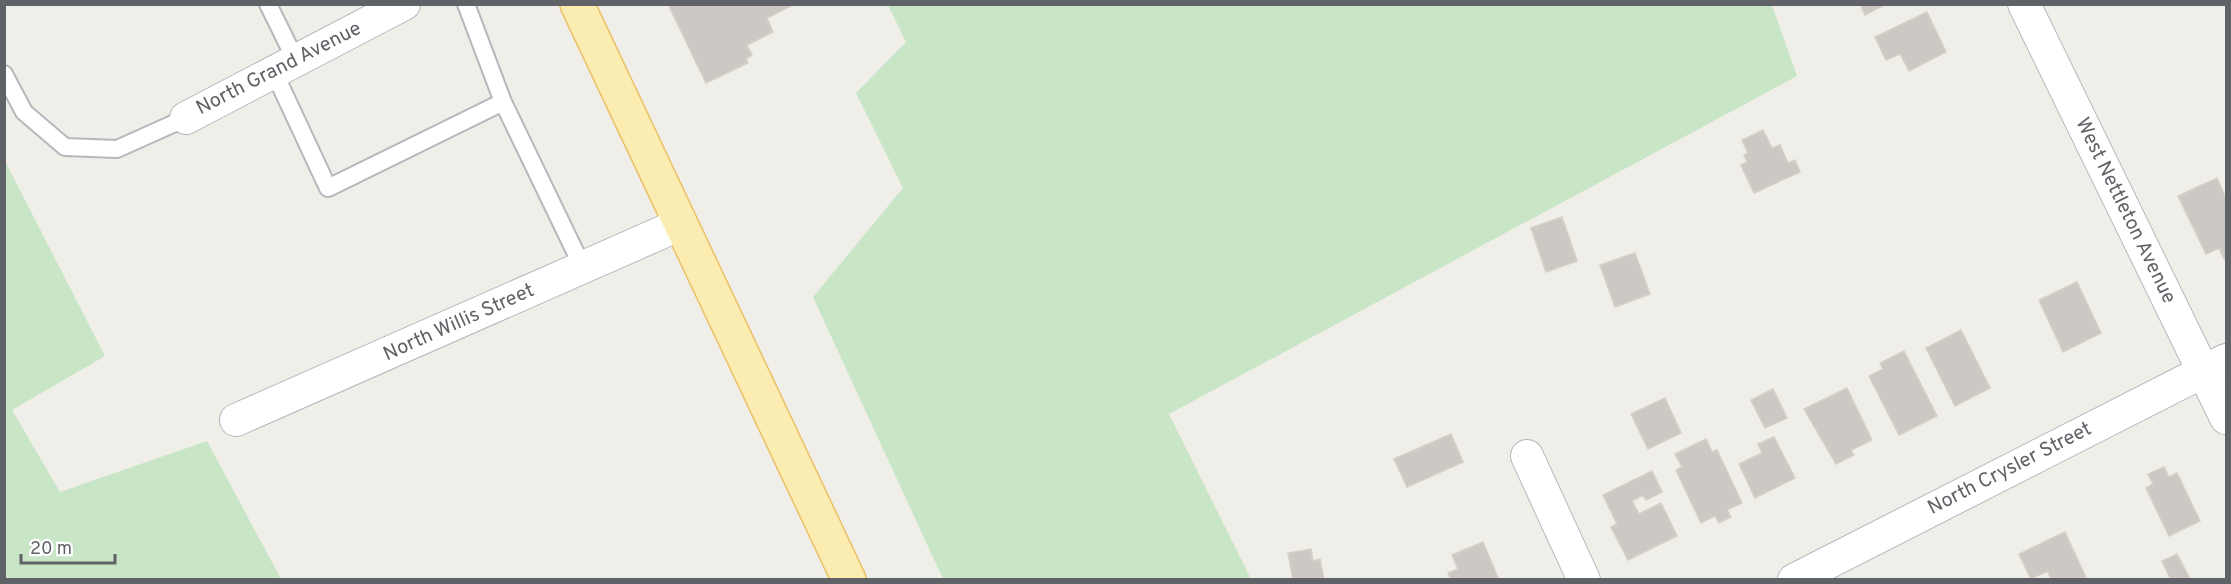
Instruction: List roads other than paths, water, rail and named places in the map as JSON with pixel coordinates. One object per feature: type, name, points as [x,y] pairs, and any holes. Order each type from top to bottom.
[{"type":"main road","points":[[577,4],[849,579]]},
{"type":"street","name":"North Grand Avenue","points":[[186,118],[404,4]]},
{"type":"street","name":"West Nettleton Avenue","points":[[2024,4],[2215,365],[2226,418]]},
{"type":"street","name":"North Willis Street","points":[[236,420],[681,224]]},
{"type":"street","name":"North Crysler Street","points":[[1794,579],[2215,365]]},
{"type":"street","points":[[1527,456],[1584,579]]},
{"type":"lane","points":[[268,4],[285,67],[328,188],[503,102]]},
{"type":"lane","points":[[466,4],[503,102],[583,268]]},
{"type":"lane","points":[[4,74],[24,112],[65,147],[117,149],[186,118]]}]
